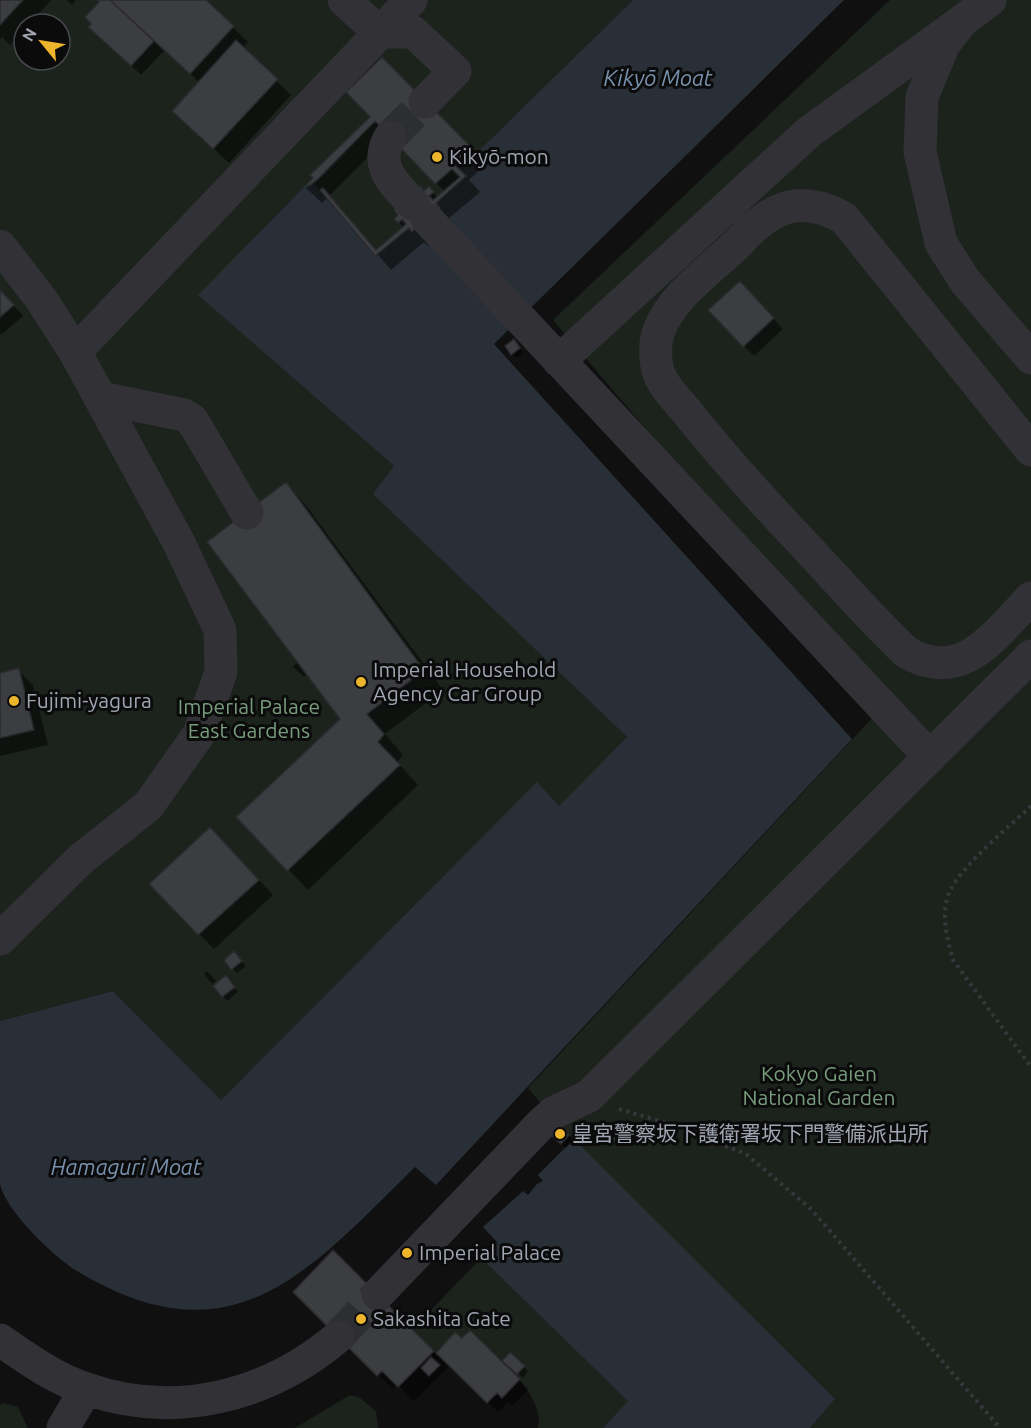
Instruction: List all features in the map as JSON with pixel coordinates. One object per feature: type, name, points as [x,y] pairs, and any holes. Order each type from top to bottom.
[{"type":"street","points":[[344,0],[379,32],[413,32],[455,71],[425,102]]},
{"type":"street","points":[[75,352],[411,0]]},
{"type":"street","points":[[559,361],[808,132],[990,0]]},
{"type":"street","points":[[962,21],[944,44],[922,98],[920,152],[940,243],[965,281],[1031,358]]},
{"type":"street","points":[[390,137],[383,152],[384,168],[392,181],[930,756]]},
{"type":"street","points":[[1031,450],[844,218],[825,207],[804,204],[788,206],[751,229],[681,298],[664,317],[660,327],[656,352],[664,383],[731,467],[906,652],[917,658],[942,664],[963,659],[977,652],[1031,598]]},
{"type":"street","points":[[0,246],[41,299],[75,352],[179,543],[220,630],[221,672],[199,734],[148,806],[81,859],[0,939]]},
{"type":"street","points":[[101,398],[184,415],[199,428],[247,513]]},
{"type":"street","points":[[378,1294],[542,1123],[561,1109],[589,1096],[1031,656]]},
{"type":"street","points":[[0,1340],[50,1373],[86,1389],[110,1396],[158,1403],[207,1400],[231,1395],[284,1374],[319,1353],[338,1337]]},
{"type":"street","points":[[63,1428],[86,1389]]},
{"type":"path","points":[[1031,806],[961,874],[950,891],[945,907],[948,940],[953,960],[1031,1067]]},
{"type":"path","points":[[615,1109],[624,1109],[670,1124],[746,1154],[811,1209],[1000,1428]]},
{"type":"green space","name":"Imperial Palace East Gardens","points":[[0,0],[633,0],[460,169],[466,176],[436,203],[440,208],[412,232],[408,228],[375,256],[313,183],[307,185],[199,295],[395,467],[374,494],[627,737],[559,807],[537,783],[221,1100],[113,991],[0,1021]]},
{"type":"green space","name":"Kokyo Gaien National Garden","points":[[890,0],[1031,0],[1031,1428],[810,1428],[835,1399],[558,1124],[528,1088],[889,700],[764,567],[553,320]]},
{"type":"green space","points":[[481,1258],[629,1401],[603,1428],[538,1428],[538,1415],[534,1401],[526,1388],[515,1374],[470,1330],[462,1338],[455,1333],[436,1353],[413,1329]]},
{"type":"green space","points":[[350,1395],[360,1398],[376,1411],[378,1428],[295,1428]]},
{"type":"green space","points":[[3,1403],[18,1407],[28,1428],[0,1428],[0,1405]]},
{"type":"water","name":"Hamaguri Moat","points":[[633,0],[844,0],[494,344],[852,739],[436,1185],[415,1167],[339,1241],[302,1271],[264,1294],[224,1307],[181,1309],[132,1298],[67,1264],[21,1220],[4,1195],[0,1184],[0,1021],[113,991],[221,1100],[537,782],[559,806],[627,737],[373,494],[394,466],[198,295],[307,184],[309,186],[313,183],[375,256],[409,228],[413,232],[440,208],[436,203],[466,177],[460,169]]},
{"type":"water","points":[[574,1139],[835,1399],[810,1428],[603,1428],[628,1401],[482,1259],[497,1242],[483,1227],[523,1191],[528,1195],[537,1184],[543,1181],[538,1175]]},
{"type":"building","points":[[0,0],[23,0],[0,25]]},
{"type":"building","points":[[97,0],[110,0],[154,41],[131,66],[88,27],[91,24],[85,17],[99,2]]},
{"type":"building","points":[[110,0],[206,0],[234,26],[190,74]]},
{"type":"building","points":[[236,40],[278,79],[213,149],[172,111]]},
{"type":"building","name":"Kikyō-mon","points":[[382,57],[473,149],[455,165],[466,176],[436,203],[440,208],[412,232],[409,228],[375,256],[320,190],[323,188],[376,250],[406,224],[402,219],[398,223],[394,219],[398,215],[394,210],[420,186],[424,191],[429,186],[434,192],[429,196],[433,200],[460,177],[452,169],[435,184],[375,121],[318,179],[309,186],[307,184],[313,178],[310,175],[370,117],[346,92]]},
{"type":"building","points":[[740,281],[774,318],[743,347],[708,310]]},
{"type":"building","points":[[0,290],[14,305],[0,317]]},
{"type":"building","points":[[514,339],[520,348],[511,355],[505,346]]},
{"type":"building","name":"Imperial Household Agency Car Group","points":[[286,482],[424,670],[367,714],[384,734],[378,742],[400,765],[287,871],[236,817],[340,719],[207,542]]},
{"type":"building","name":"Fujimi-yagura","points":[[19,668],[34,730],[0,738],[0,673]]},
{"type":"building","points":[[210,827],[259,880],[198,935],[149,884]]},
{"type":"building","points":[[234,951],[242,961],[231,970],[224,960]]},
{"type":"building","points":[[226,975],[235,987],[222,997],[213,986]]},
{"type":"building","name":"皇宮警察坂下護衛署坂下門警備派出所","points":[[558,1124],[569,1135],[561,1144],[550,1134]]},
{"type":"building","points":[[607,1124],[620,1134],[613,1143],[600,1134]]},
{"type":"building","name":"Sakashita Gate","points":[[333,1250],[434,1351],[398,1387],[382,1371],[377,1376],[293,1292]]},
{"type":"building","points":[[470,1330],[520,1379],[502,1398],[497,1393],[487,1403],[436,1353],[455,1332],[462,1338]]},
{"type":"building","points":[[510,1352],[525,1366],[517,1374],[502,1361]]},
{"type":"building","points":[[431,1357],[440,1365],[429,1376],[421,1368]]},
{"type":"tunnel","points":[[390,137],[425,102]]},
{"type":"tunnel","points":[[338,1337],[378,1294]]},
{"type":"place","name":"Kikyō-mon","points":[[437,157]]},
{"type":"place","name":"Imperial Household Agency Car Group","points":[[361,682]]},
{"type":"place","name":"Fujimi-yagura","points":[[14,701]]},
{"type":"place","name":"皇宮警察坂下護衛署坂下門警備派出所","points":[[560,1134]]},
{"type":"place","name":"Imperial Palace","points":[[407,1253]]},
{"type":"place","name":"Sakashita Gate","points":[[361,1319]]},
{"type":"water label","name":"Kikyō Moat","points":[[658,78]]}]
